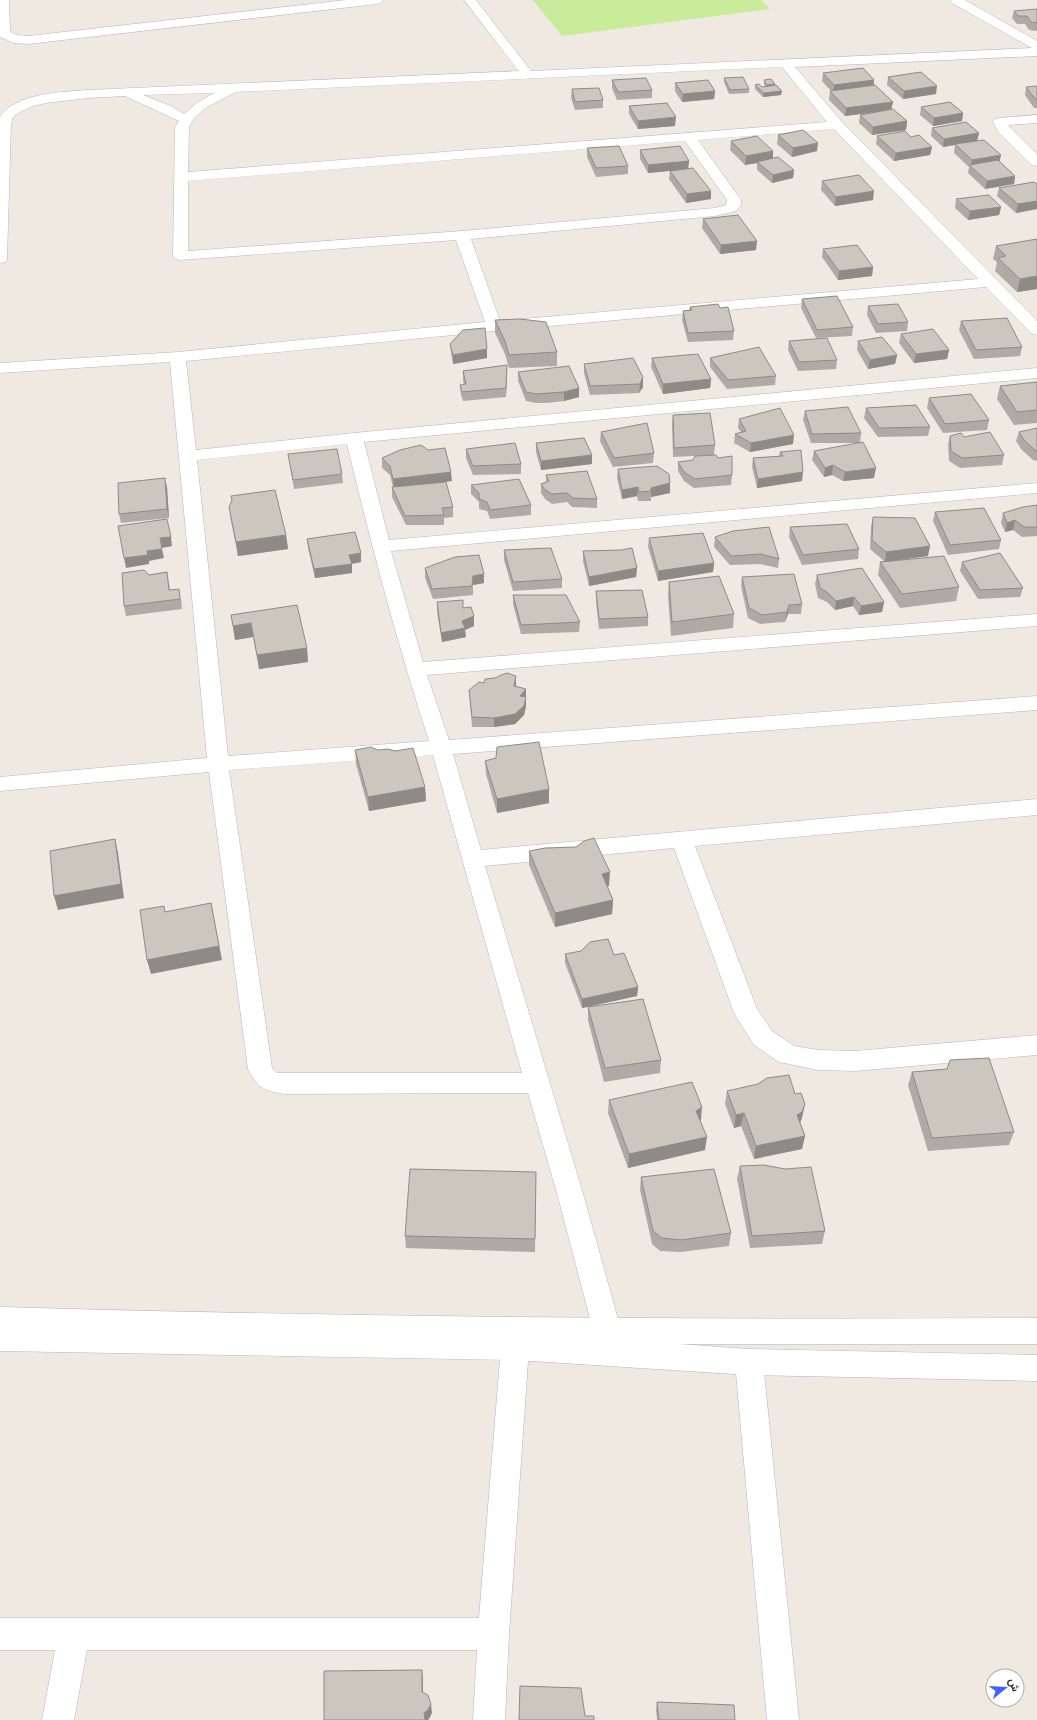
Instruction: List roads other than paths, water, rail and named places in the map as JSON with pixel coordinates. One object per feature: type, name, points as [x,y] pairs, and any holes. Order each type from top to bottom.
[{"type":"street","points":[[3,0],[4,34],[14,39],[28,40],[304,4],[377,0]]},
{"type":"street","points":[[470,0],[528,75]]},
{"type":"street","points":[[956,0],[1037,46]]},
{"type":"street","points":[[0,259],[4,124],[9,114],[22,105],[45,99],[124,93],[1037,52]]},
{"type":"street","points":[[785,63],[837,125],[1037,330]]},
{"type":"street","points":[[237,88],[206,102],[191,113],[186,120],[182,132],[180,256],[462,235],[715,212],[731,208],[734,205],[734,200],[688,136]]},
{"type":"street","points":[[124,93],[160,107],[186,120]]},
{"type":"street","points":[[1037,119],[1000,122],[1004,130],[1037,162]]},
{"type":"street","points":[[182,177],[837,125]]},
{"type":"street","points":[[462,235],[494,326]]},
{"type":"street","points":[[0,368],[178,357],[494,326],[991,282]]},
{"type":"street","points":[[178,357],[218,764],[262,1076],[268,1081],[286,1084],[538,1083]]},
{"type":"street","points":[[188,456],[354,438],[1037,373]]},
{"type":"street","points":[[354,438],[381,546],[415,669],[441,747],[472,859],[538,1083],[607,1330]]},
{"type":"street","points":[[381,546],[1037,488]]},
{"type":"street","points":[[415,669],[1037,620]]},
{"type":"street","points":[[0,784],[218,764],[1037,703]]},
{"type":"street","points":[[472,859],[1037,807]]},
{"type":"street","points":[[682,840],[746,1013],[763,1038],[788,1055],[818,1060],[855,1061],[1037,1046]]},
{"type":"street","points":[[0,1319],[194,1326],[793,1332],[1037,1331]]},
{"type":"street","points":[[0,1338],[515,1347],[627,1353],[748,1362],[1037,1368]]},
{"type":"street","points":[[489,1720],[493,1634],[515,1347]]},
{"type":"street","points":[[748,1362],[783,1720]]},
{"type":"street","points":[[0,1634],[493,1634]]},
{"type":"street","points":[[58,1720],[74,1634]]}]
